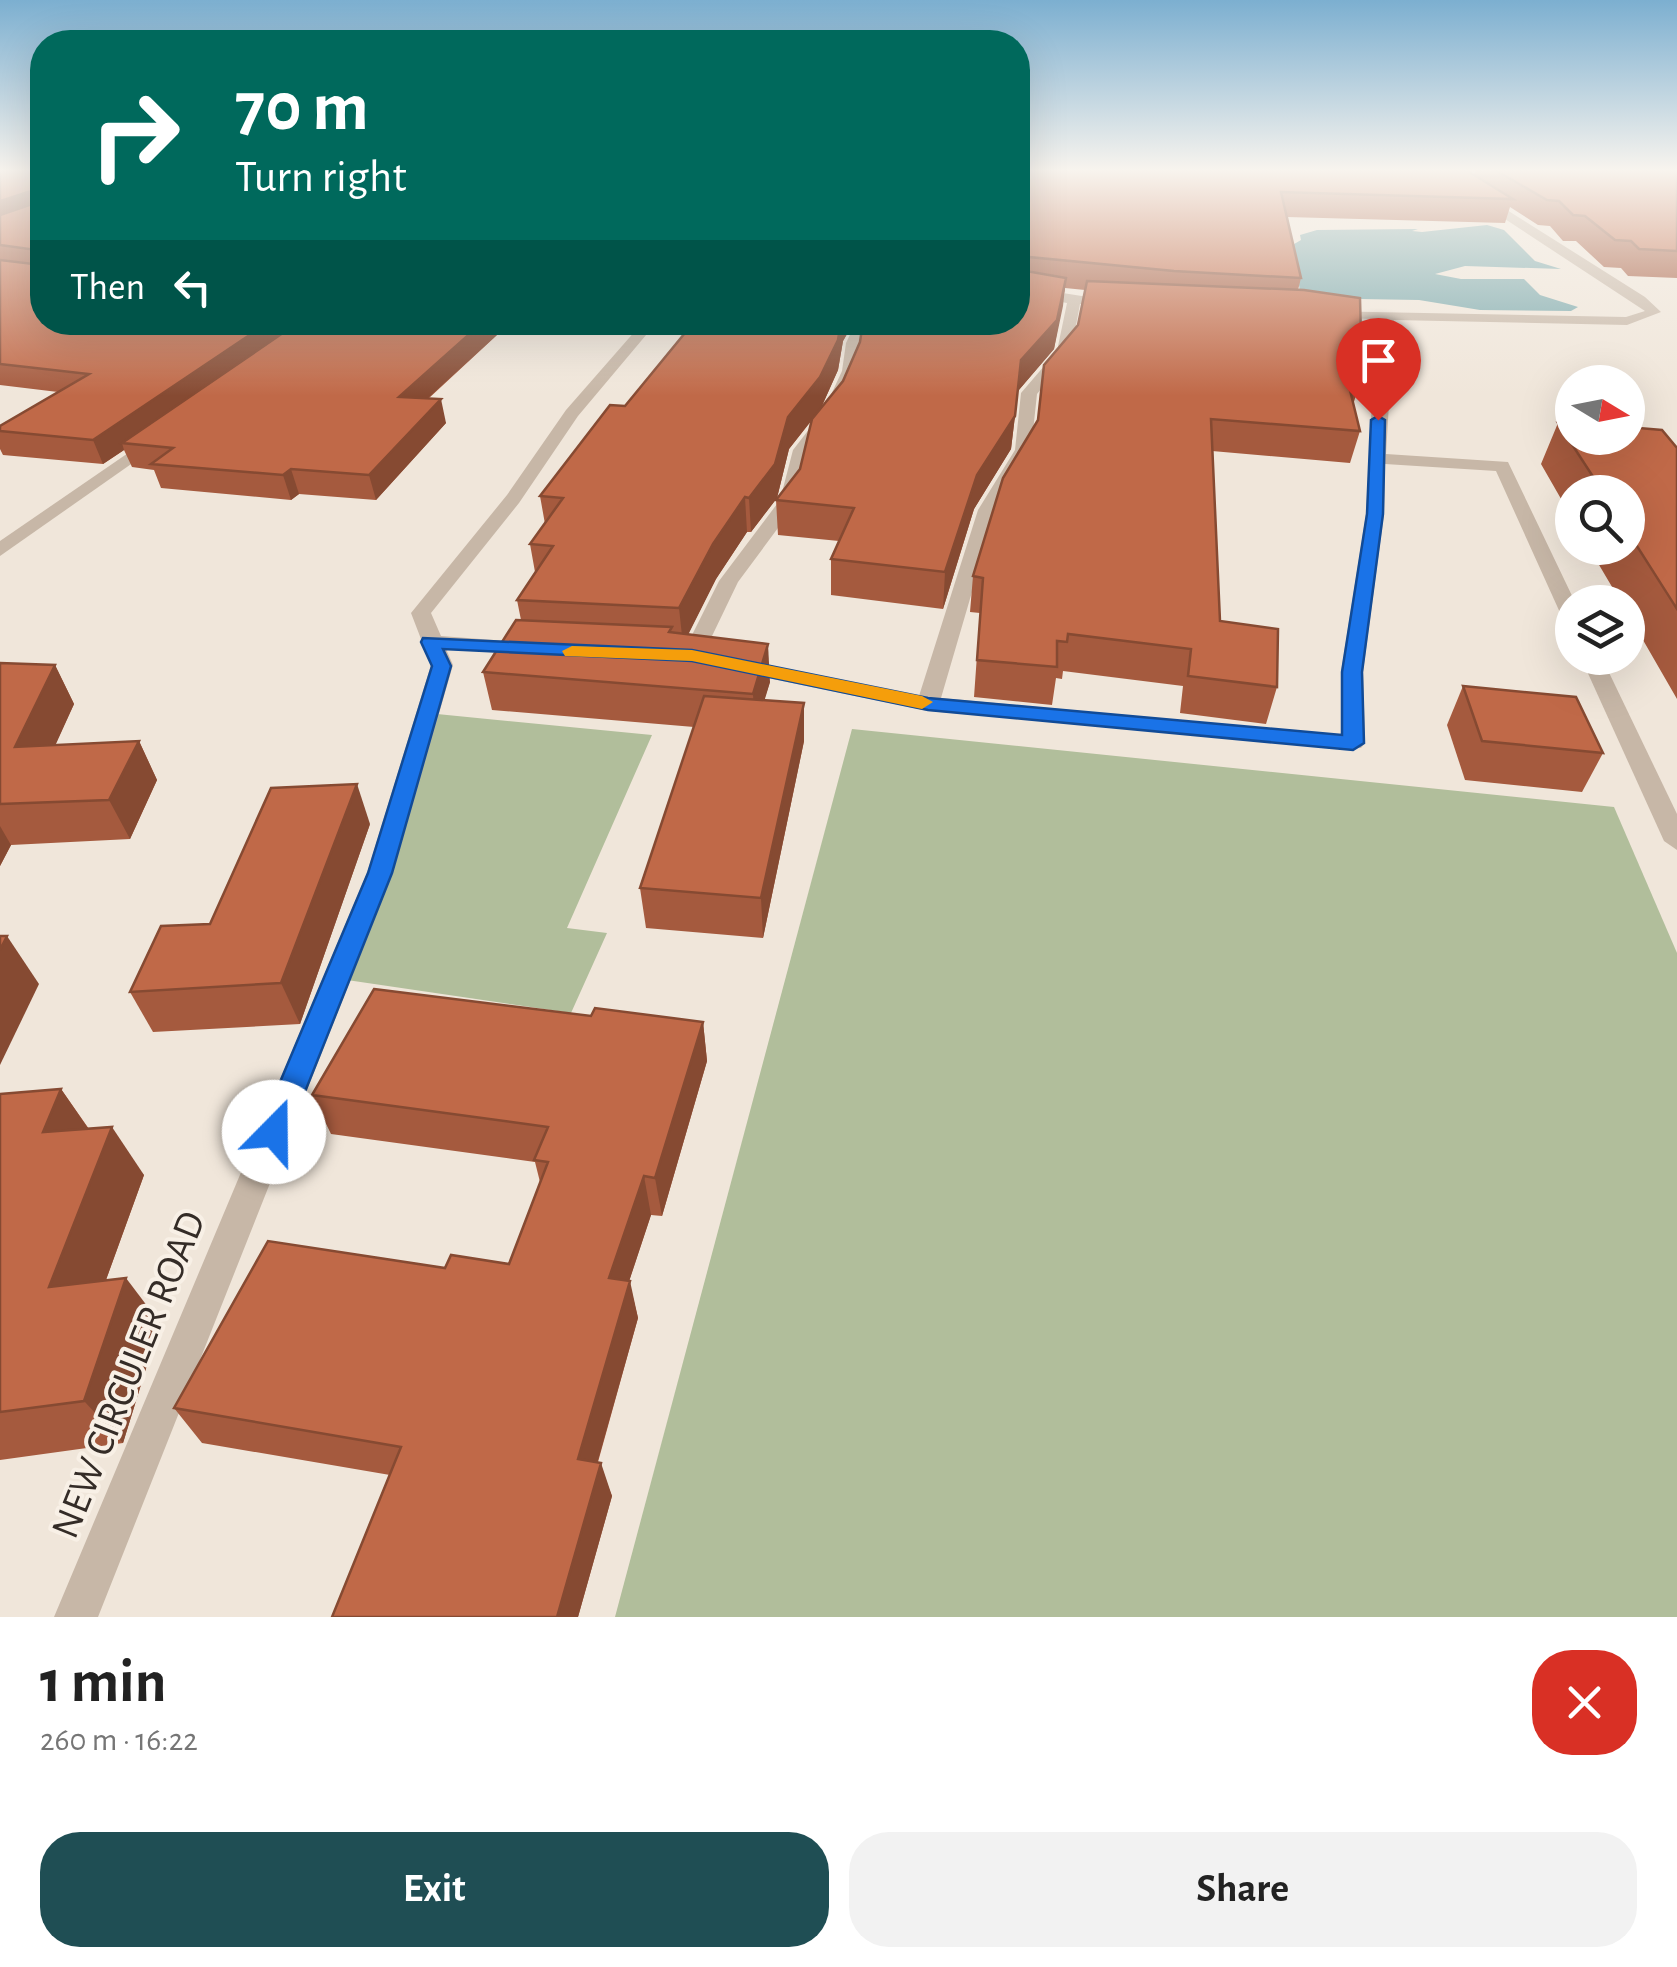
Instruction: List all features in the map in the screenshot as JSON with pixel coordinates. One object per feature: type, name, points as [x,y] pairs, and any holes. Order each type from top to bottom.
[{"type":"street","points":[[1307,312],[1628,322],[1654,312],[1555,245]]},
{"type":"street","points":[[1030,292],[1133,304]]},
{"type":"street","points":[[928,704],[987,510],[1023,450],[1029,393],[1064,352],[1074,300]]},
{"type":"street","points":[[652,654],[692,656],[928,704],[1353,743],[1352,672],[1375,514],[1388,315]]},
{"type":"street","points":[[1644,316],[1660,320]]},
{"type":"street","name":"NEW CIRCULER ROAD","points":[[76,1617],[380,873],[442,666],[422,613],[513,499],[572,413],[640,335]]},
{"type":"street","points":[[692,656],[729,581],[789,501],[801,450],[831,411],[849,371],[857,335]]},
{"type":"street","points":[[0,550],[178,425]]},
{"type":"street","points":[[1377,458],[1502,466],[1557,585]]},
{"type":"street","points":[[430,642],[555,650]]},
{"type":"street","points":[[1600,675],[1677,841]]},
{"type":"green space","points":[[437,714],[652,735],[567,928],[607,933],[571,1013],[347,980]]},
{"type":"green space","points":[[852,729],[1614,807],[1677,953],[1677,1617],[615,1617]]},
{"type":"water","points":[[1519,245],[1535,261],[1561,269],[1465,266],[1435,274],[1461,279],[1524,279],[1540,295],[1578,307],[1571,311],[1480,310],[1419,300],[1299,298],[1289,247]]},
{"type":"building","points":[[1030,245],[1293,245],[1301,278],[1030,257]]},
{"type":"building","points":[[1635,245],[1677,245],[1677,251],[1639,249]]},
{"type":"building","points":[[0,260],[30,264],[30,335],[250,335],[93,440],[0,431],[0,426],[89,374],[0,364]]},
{"type":"building","points":[[1030,272],[1066,278],[1057,320],[1021,360],[1015,416],[977,475],[945,572],[831,559],[854,508],[776,500],[800,469],[812,419],[843,381],[861,335],[1030,335]]},
{"type":"building","points":[[1087,281],[1304,290],[1360,298],[1362,376],[1346,374],[1360,431],[1211,419],[1220,621],[1278,629],[1277,687],[1188,676],[1191,649],[1068,634],[1067,642],[1057,641],[1057,667],[977,660],[983,578],[973,576],[1003,478],[1038,420],[1044,365],[1078,325]]},
{"type":"building","points":[[280,335],[468,335],[399,397],[441,399],[369,475],[291,469],[283,475],[151,464],[173,448],[122,443]]},
{"type":"building","points":[[683,335],[839,335],[820,377],[788,417],[775,464],[749,498],[745,497],[713,544],[679,608],[517,600],[553,546],[530,544],[563,498],[540,496],[610,405],[625,406]]},
{"type":"building","points":[[1645,428],[1662,430],[1677,448],[1677,609],[1645,559],[1645,475],[1592,475],[1579,455],[1645,455]]},
{"type":"building","points":[[516,620],[672,627],[669,632],[768,644],[753,694],[483,672]]},
{"type":"building","points":[[0,663],[55,665],[15,747],[139,741],[109,800],[0,804]]},
{"type":"building","points":[[1463,686],[1576,697],[1603,753],[1482,741]]},
{"type":"building","points":[[704,696],[804,703],[761,898],[640,888]]},
{"type":"building","points":[[357,784],[281,983],[130,992],[161,926],[210,924],[271,788]]},
{"type":"building","points":[[374,989],[591,1016],[595,1008],[703,1022],[655,1178],[644,1176],[609,1278],[630,1281],[578,1459],[601,1463],[557,1617],[332,1617],[401,1447],[174,1408],[268,1241],[445,1268],[451,1255],[509,1264],[548,1162],[534,1160],[548,1127],[312,1095]]},
{"type":"building","points":[[61,1089],[43,1132],[112,1127],[49,1287],[126,1278],[84,1401],[0,1412],[0,1094]]},
{"type":"slow traffic","points":[[572,651],[692,656],[922,702]]},
{"type":"route","points":[[274,1132],[380,873],[442,666],[430,642],[692,656],[928,704],[1353,743],[1352,672],[1375,514],[1378,420]]}]
